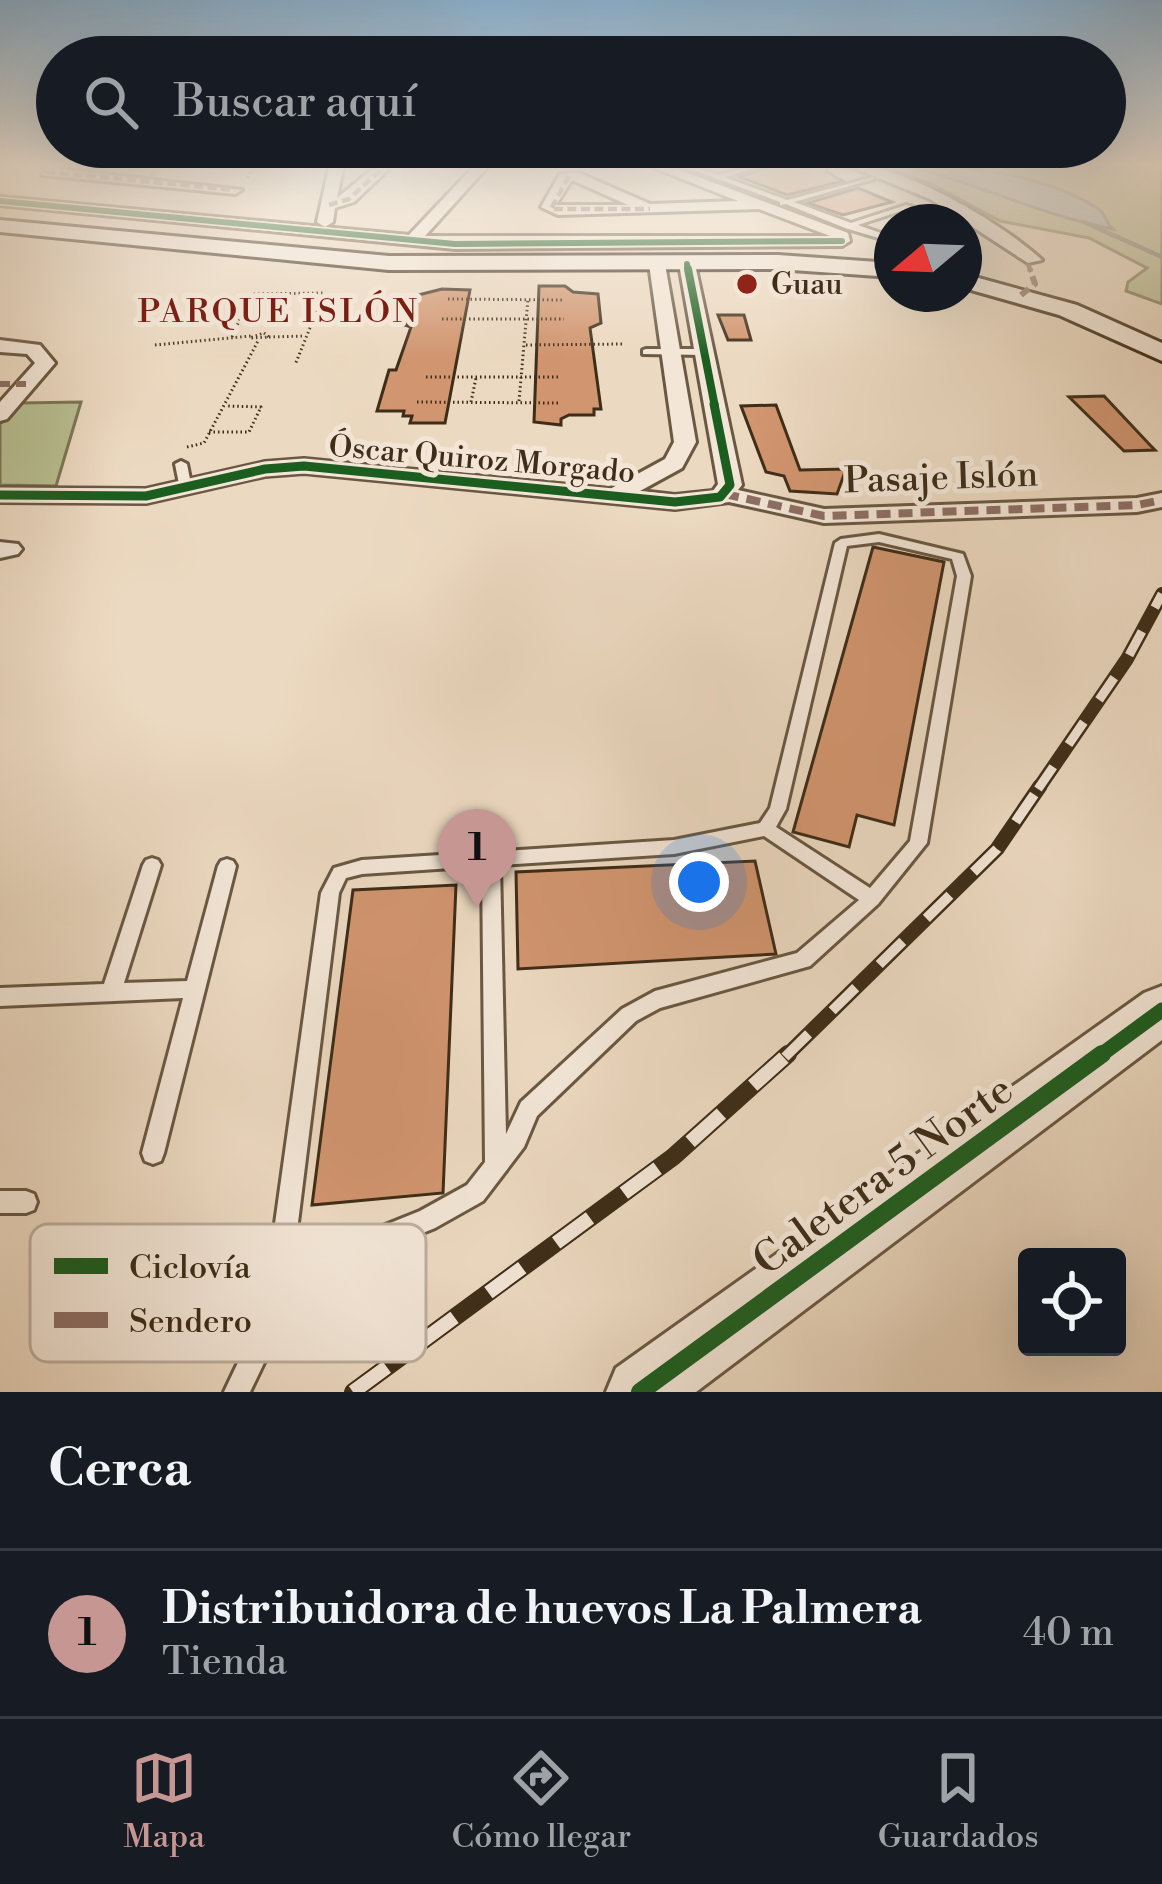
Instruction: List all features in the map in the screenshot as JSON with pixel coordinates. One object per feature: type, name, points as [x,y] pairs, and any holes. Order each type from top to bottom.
[{"type":"main road","points":[[32,228],[322,246],[393,268],[495,274],[689,267],[874,273]]},
{"type":"main road","points":[[982,290],[1162,352]]},
{"type":"street","points":[[244,228],[322,246],[845,233]]},
{"type":"street","points":[[322,246],[325,228]]},
{"type":"street","points":[[412,242],[425,228]]},
{"type":"street","points":[[822,228],[845,233]]},
{"type":"street","points":[[982,241],[1014,262],[1033,263],[983,228]]},
{"type":"street","points":[[689,267],[728,467],[730,485],[725,494]]},
{"type":"street","name":"Óscar Quiroz Morgado","points":[[658,268],[685,442],[674,463]]},
{"type":"street","points":[[0,346],[33,350],[45,362],[0,415]]},
{"type":"street","points":[[0,384],[28,384]]},
{"type":"street","name":"Óscar Quiroz Morgado","points":[[616,495],[674,463],[728,467]]},
{"type":"street","name":"Óscar Quiroz Morgado","points":[[0,495],[146,496],[253,471],[304,466],[686,502],[725,494]]},
{"type":"street","name":"Pasaje Islón","points":[[725,494],[807,515],[1162,500]]},
{"type":"street","name":"Caletera 5 Norte","points":[[640,1392],[1162,1010]]},
{"type":"lane","points":[[835,228],[874,237]]},
{"type":"lane","points":[[845,233],[857,228]]},
{"type":"lane","points":[[646,352],[703,352]]},
{"type":"lane","points":[[181,464],[186,489]]},
{"type":"lane","points":[[417,1224],[475,1193],[496,1169],[529,1109],[629,1016],[655,1000],[803,960],[872,899],[918,843],[964,576],[958,556],[879,538],[841,543],[778,809],[766,829]]},
{"type":"lane","points":[[286,1224],[330,893],[340,873],[362,867],[674,848],[766,829],[872,899]]},
{"type":"lane","points":[[491,860],[496,1169]]},
{"type":"lane","points":[[111,992],[152,865]]},
{"type":"lane","points":[[154,1153],[227,866]]},
{"type":"lane","points":[[0,997],[195,988]]},
{"type":"lane","points":[[0,1202],[26,1202]]},
{"type":"lane","points":[[237,1392],[251,1362]]},
{"type":"path","points":[[232,337],[250,294],[324,293],[295,365]]},
{"type":"path","points":[[448,299],[565,300]]},
{"type":"path","points":[[519,402],[528,299]]},
{"type":"path","points":[[442,319],[563,319]]},
{"type":"path","points":[[155,345],[264,332],[269,338]]},
{"type":"path","points":[[251,336],[258,341]]},
{"type":"path","points":[[178,449],[204,442],[258,341],[306,336]]},
{"type":"path","points":[[524,345],[622,344]]},
{"type":"path","points":[[427,377],[560,377]]},
{"type":"path","points":[[471,402],[476,377]]},
{"type":"path","points":[[417,402],[559,403]]},
{"type":"path","points":[[209,432],[249,432],[261,407],[224,406]]},
{"type":"green space","points":[[1036,228],[1162,228],[1162,304],[1126,291],[1128,282],[1147,268],[1089,238]]},
{"type":"green space","points":[[81,402],[56,486],[0,485],[0,424],[19,403]]},
{"type":"building","points":[[539,286],[598,294],[601,323],[590,328],[601,409],[594,409],[594,415],[569,415],[561,419],[561,425],[534,422]]},
{"type":"building","points":[[442,289],[470,290],[445,423],[410,423],[412,416],[403,416],[404,411],[377,411],[389,370],[396,370],[411,327],[405,325],[414,296]]},
{"type":"building","points":[[718,315],[744,315],[751,340],[728,340]]},
{"type":"building","points":[[1104,396],[1155,450],[1124,451],[1069,397]]},
{"type":"building","points":[[776,405],[800,470],[846,469],[837,494],[790,491],[784,476],[766,472],[741,406]]},
{"type":"building","points":[[873,547],[944,562],[894,825],[857,815],[849,847],[793,832]]},
{"type":"building","points":[[755,861],[776,954],[518,969],[516,872]]},
{"type":"building","points":[[456,885],[443,1193],[312,1205],[353,890]]},
{"type":"waterway","points":[[1097,228],[1162,257]]},
{"type":"railway","points":[[1038,789],[1127,659],[1162,594]]},
{"type":"railway","points":[[785,1057],[997,849],[1040,786]]},
{"type":"railway","points":[[426,1338],[673,1157],[788,1054]]},
{"type":"railway","points":[[353,1392],[394,1362]]},
{"type":"marked path","points":[[1021,295],[1035,284],[1028,264]]},
{"type":"marked path","points":[[0,384],[28,384]]},
{"type":"marked path","points":[[725,494],[824,516],[1137,505],[1162,500]]},
{"type":"cycle path","points":[[285,228],[455,244],[842,241]]},
{"type":"cycle path","points":[[0,495],[146,496],[265,469],[304,466],[675,502],[720,497],[730,485],[687,264]]},
{"type":"cycle path","points":[[640,1392],[1162,1010]]},
{"type":"place","name":"Guau","points":[[747,284]]},
{"type":"place","name":"Distribuidora de huevos La Palmera","points":[[477,908]]},
{"type":"district","name":"PARQUE ISLÓN","points":[[279,310]]}]
